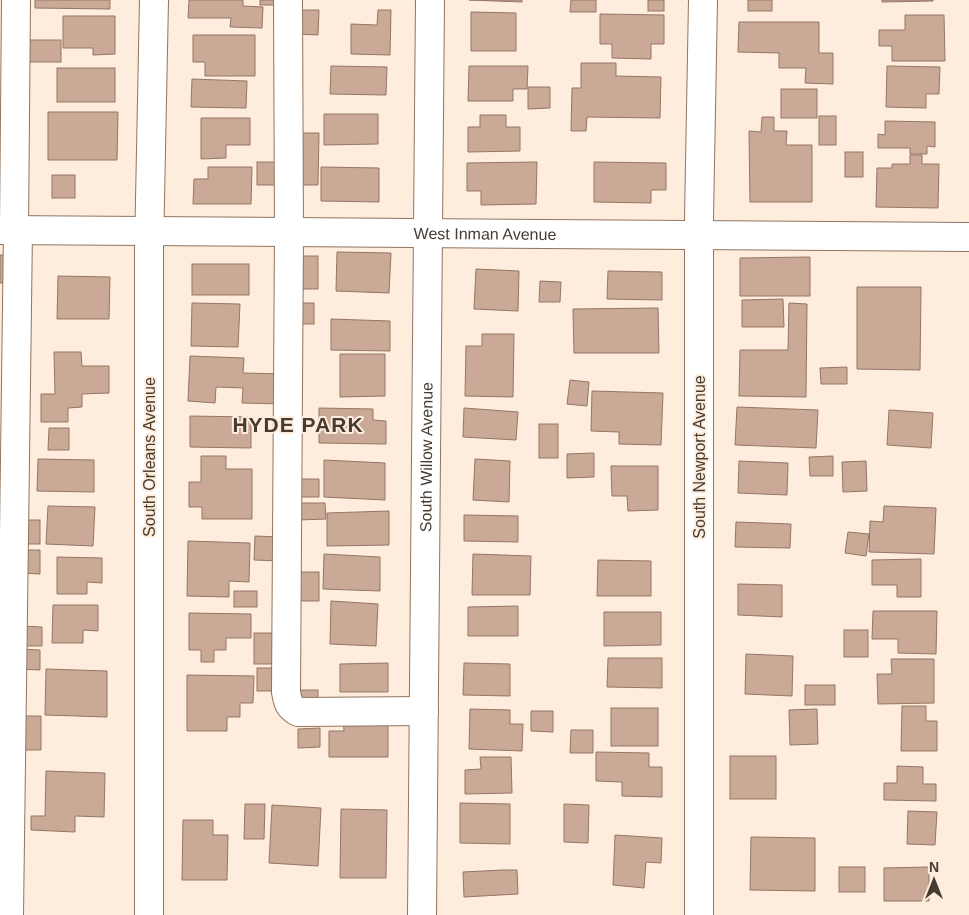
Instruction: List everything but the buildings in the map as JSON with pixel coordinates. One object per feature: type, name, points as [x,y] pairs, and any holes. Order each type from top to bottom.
[{"type":"street","points":[[9,915],[11,230],[16,0]]},
{"type":"street","name":"South Orleans Avenue","points":[[149,915],[150,231],[154,0]]},
{"type":"street","points":[[288,0],[287,699],[291,708],[298,712],[424,711]]},
{"type":"street","name":"South Willow Avenue","points":[[422,915],[430,0]]},
{"type":"street","name":"South Newport Avenue","points":[[699,915],[699,235],[703,0]]},
{"type":"street","name":"West Inman Avenue","points":[[11,230],[969,237]]},
{"type":"district","name":"HYDE PARK","points":[[298,424]]}]
